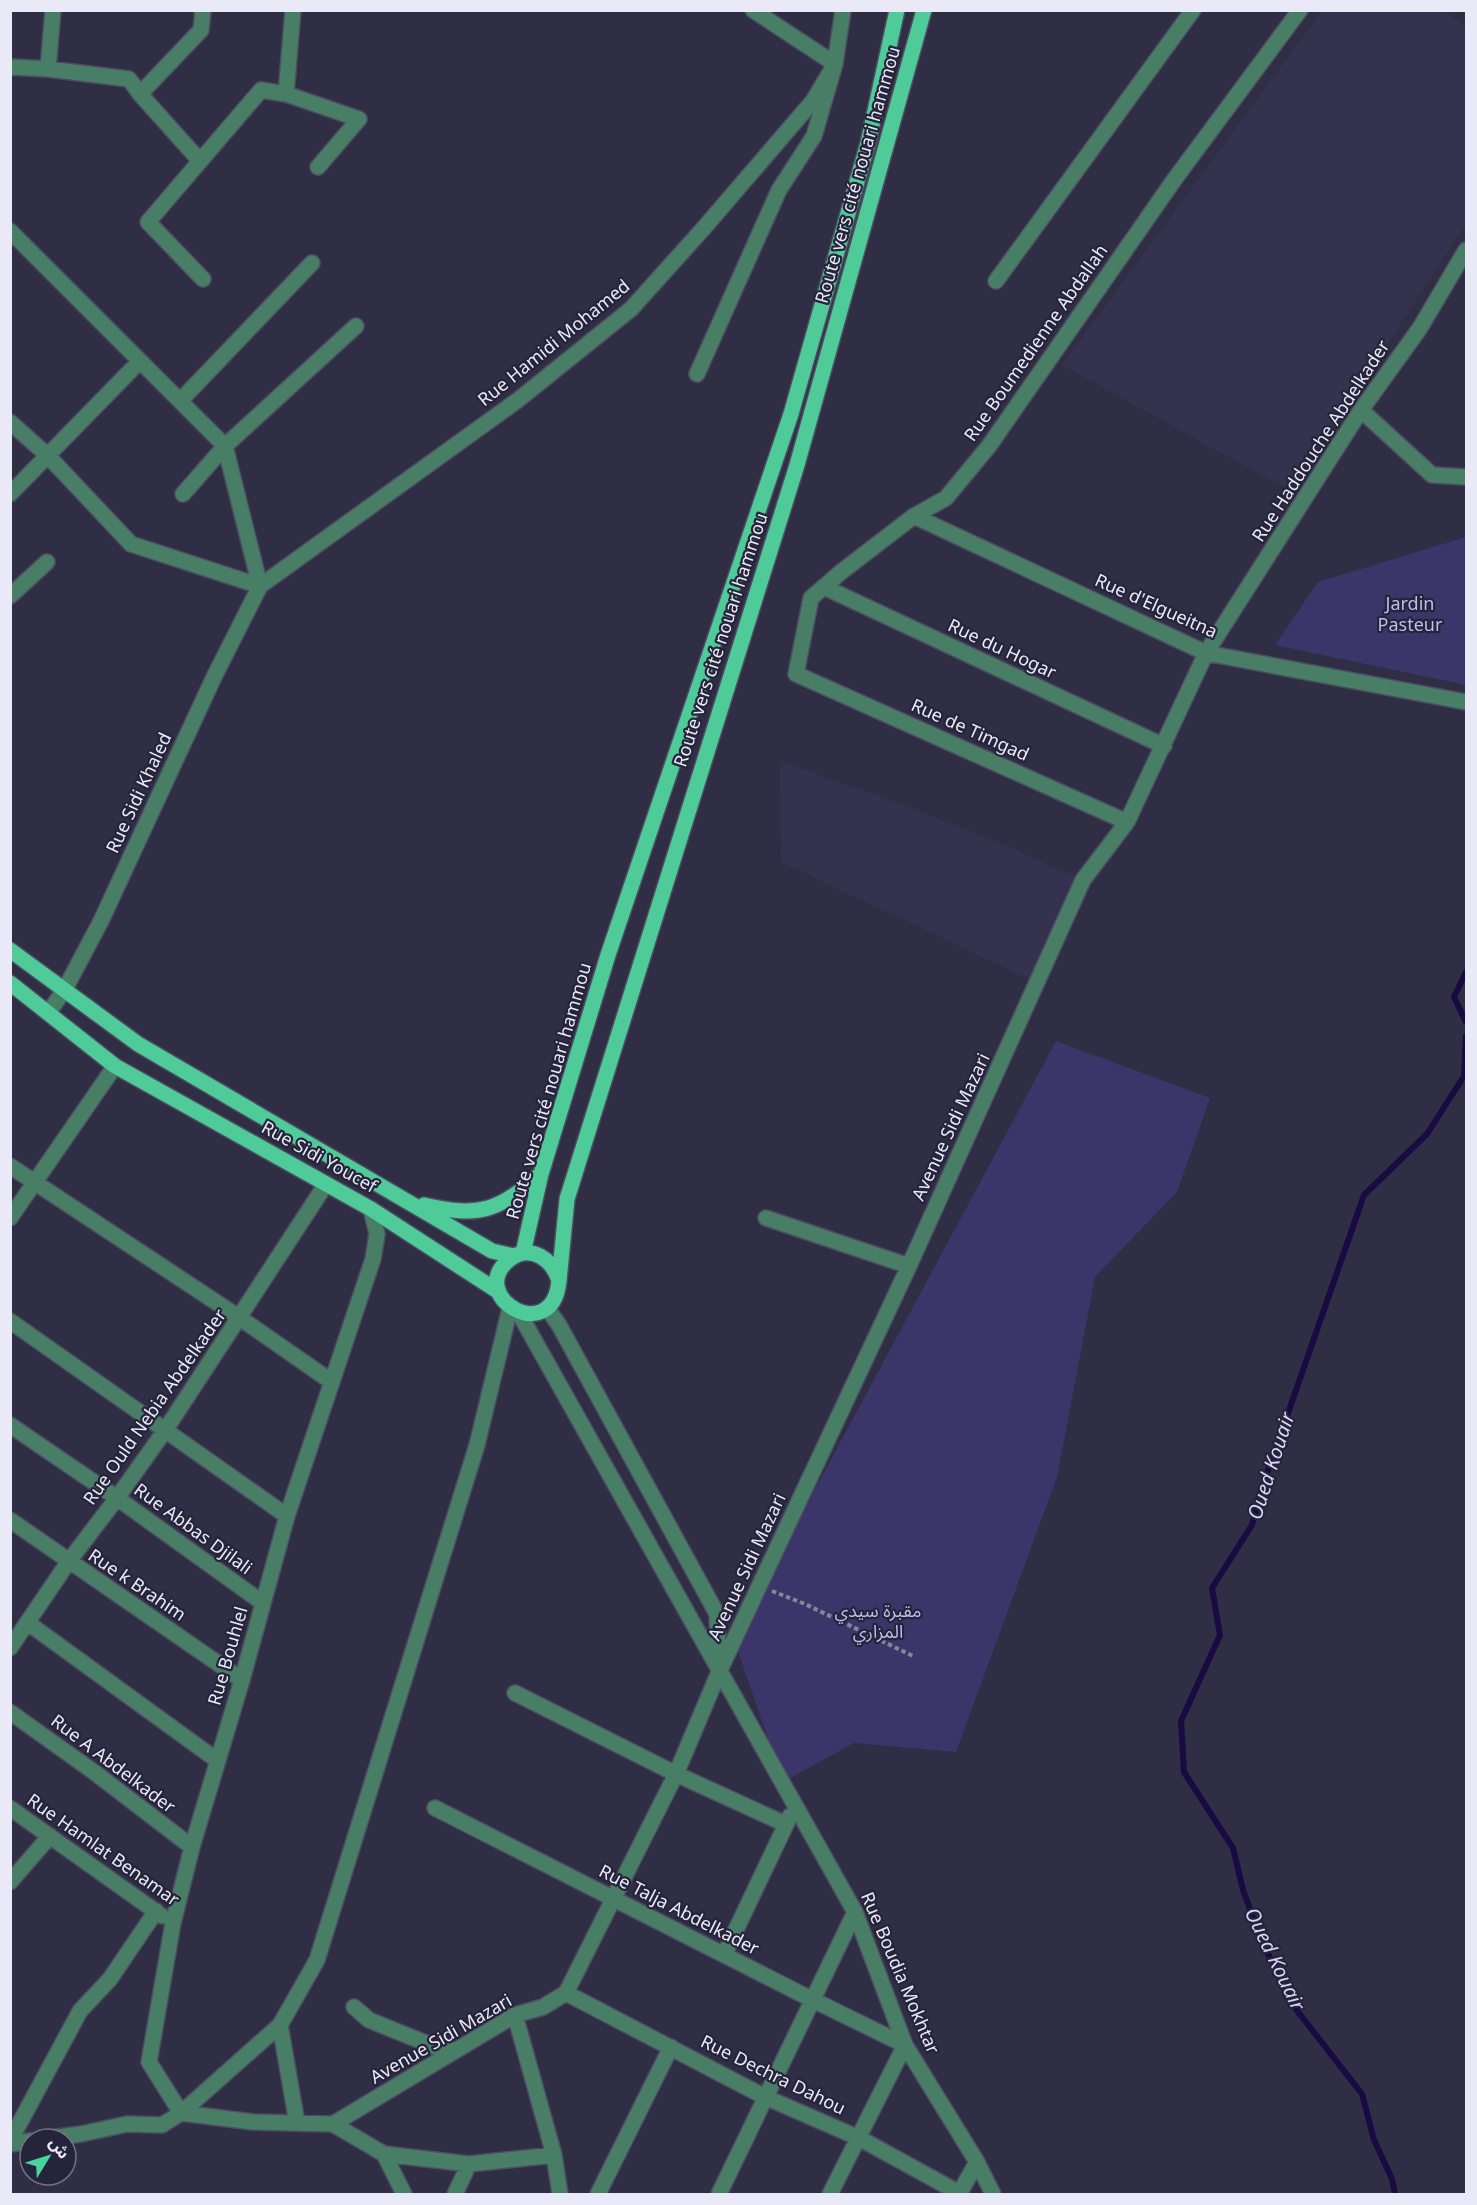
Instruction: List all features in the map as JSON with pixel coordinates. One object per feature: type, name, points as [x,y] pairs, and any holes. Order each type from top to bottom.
[{"type":"main road","name":"Route vers cité nouari hammou","points":[[518,1255],[608,955],[790,414],[868,143],[897,10]]},
{"type":"main road","name":"Route vers cité nouari hammou","points":[[559,1281],[567,1199],[797,465],[924,10]]},
{"type":"main road","points":[[10,950],[138,1044],[492,1251],[518,1255],[533,1253],[543,1257],[551,1263],[559,1281],[554,1300],[538,1313],[514,1310],[503,1301],[499,1292],[500,1271],[505,1263],[518,1255]]},
{"type":"main road","name":"Rue Sidi Youcef","points":[[10,983],[115,1066],[371,1209],[499,1292]]},
{"type":"main road","points":[[408,1201],[465,1212],[494,1208],[514,1197],[541,1174]]},
{"type":"street","points":[[48,69],[53,10]]},
{"type":"street","points":[[140,94],[201,30],[203,10]]},
{"type":"street","points":[[286,94],[293,10]]},
{"type":"street","points":[[697,374],[779,190],[814,136],[835,64],[753,10]]},
{"type":"street","name":"Rue Hamidi Mohamed","points":[[260,586],[518,400],[631,309],[813,101],[835,64],[843,10]]},
{"type":"street","points":[[996,281],[1193,10]]},
{"type":"street","name":"Rue Boumedienne Abdallah","points":[[796,674],[811,598],[914,516],[946,498],[989,446],[1174,180],[1300,10]]},
{"type":"street","points":[[10,67],[48,69],[129,79],[200,161]]},
{"type":"street","points":[[203,279],[148,222],[261,90],[286,94],[359,119],[318,167]]},
{"type":"street","points":[[10,231],[225,446],[260,586]]},
{"type":"street","name":"Rue Haddouche Abdelkader","points":[[1206,652],[1361,410],[1419,328],[1467,250]]},
{"type":"street","points":[[180,401],[312,263]]},
{"type":"street","points":[[183,494],[225,446],[356,326]]},
{"type":"street","points":[[10,494],[140,361]]},
{"type":"street","points":[[1361,410],[1432,475],[1467,477]]},
{"type":"street","points":[[10,422],[48,456],[130,544],[260,586]]},
{"type":"street","name":"Rue d'Elgueitna","points":[[914,516],[1206,652],[1467,702]]},
{"type":"street","points":[[10,596],[47,562]]},
{"type":"street","name":"Rue Sidi Khaled","points":[[48,1013],[65,989],[101,921],[214,677],[260,586]]},
{"type":"street","name":"Rue du Hogar","points":[[824,587],[1164,746]]},
{"type":"street","name":"Avenue Sidi Mazari","points":[[181,2113],[253,2122],[333,2124],[432,2067],[454,2050],[515,2015],[543,2007],[566,1993],[676,1774],[719,1671],[761,1586],[909,1266],[1083,880],[1127,822],[1206,652]]},
{"type":"street","name":"Rue de Timgad","points":[[796,674],[1127,822]]},
{"type":"street","points":[[10,1218],[115,1066]]},
{"type":"street","points":[[10,1166],[240,1318],[332,1382]]},
{"type":"street","name":"Rue Ould Nebia Abdelkader","points":[[10,1648],[69,1562],[166,1429],[326,1184]]},
{"type":"street","name":"Rue Bouhlel","points":[[181,2113],[149,2062],[173,1923],[192,1847],[242,1680],[287,1516],[373,1259],[377,1234],[371,1209]]},
{"type":"street","points":[[766,1218],[909,1266]]},
{"type":"street","points":[[547,1308],[559,1325],[717,1614],[719,1671]]},
{"type":"street","points":[[514,1310],[719,1671]]},
{"type":"street","points":[[78,2134],[126,2124],[162,2125],[181,2113],[280,2025],[317,1960],[477,1445],[514,1310]]},
{"type":"street","points":[[10,1321],[287,1516]]},
{"type":"street","name":"Rue Abbas Djilali","points":[[10,1425],[117,1498],[263,1603]]},
{"type":"street","name":"Rue k Brahim","points":[[10,1520],[242,1680]]},
{"type":"street","points":[[28,1623],[218,1761]]},
{"type":"street","name":"Rue Boudia Mokhtar","points":[[719,1671],[855,1912],[905,2044],[977,2162],[993,2194]]},
{"type":"street","points":[[515,1693],[676,1774],[785,1824]]},
{"type":"street","name":"Rue A Abdelkader","points":[[10,1712],[94,1772],[192,1847]]},
{"type":"street","points":[[724,1955],[785,1824],[796,1806]]},
{"type":"street","name":"Rue Hamlat Benamar","points":[[10,1808],[173,1923]]},
{"type":"street","name":"Rue Talja Abdelkader","points":[[435,1808],[813,2000],[905,2044]]},
{"type":"street","points":[[10,1882],[50,1836]]},
{"type":"street","points":[[10,2142],[80,2012],[110,1979],[156,1911]]},
{"type":"street","points":[[719,2194],[855,1912]]},
{"type":"street","name":"Rue Dechra Dahou","points":[[566,1993],[765,2097],[859,2138],[960,2194]]},
{"type":"street","points":[[354,2007],[369,2020],[438,2048],[454,2050]]},
{"type":"street","points":[[515,2015],[554,2155],[560,2194]]},
{"type":"street","points":[[280,2025],[297,2124]]},
{"type":"street","points":[[830,2194],[905,2044]]},
{"type":"street","points":[[598,2194],[671,2047]]},
{"type":"street","points":[[333,2124],[384,2154],[469,2164],[554,2155]]},
{"type":"street","points":[[384,2154],[404,2194]]},
{"type":"street","points":[[960,2194],[977,2162]]},
{"type":"street","points":[[455,2194],[469,2164]]},
{"type":"path","points":[[761,1586],[805,1604],[912,1656]]},
{"type":"shaded area","points":[[1322,11],[1443,11],[1466,27],[1466,224],[1334,426],[1289,490],[1062,365]]},
{"type":"shaded area","points":[[780,761],[901,804],[1002,844],[1083,880],[1036,982],[781,862]]},
{"type":"green space","name":"Jardin Pasteur","points":[[1466,537],[1466,685],[1275,645],[1318,582]]},
{"type":"green space","name":"مقبرة سيدي المزاري","points":[[1056,1041],[1210,1098],[1177,1192],[1095,1277],[1057,1477],[956,1752],[854,1743],[783,1782],[734,1640]]},
{"type":"waterway","name":"Oued Kouair","points":[[1466,972],[1454,997],[1466,1022]]},
{"type":"waterway","name":"Oued Kouair","points":[[1395,2194],[1392,2179],[1374,2140],[1362,2094],[1295,2008],[1262,1942],[1243,1890],[1233,1848],[1184,1772],[1181,1721],[1220,1635],[1212,1588],[1252,1525],[1264,1482],[1364,1195],[1427,1134],[1464,1076],[1466,1036]]}]
